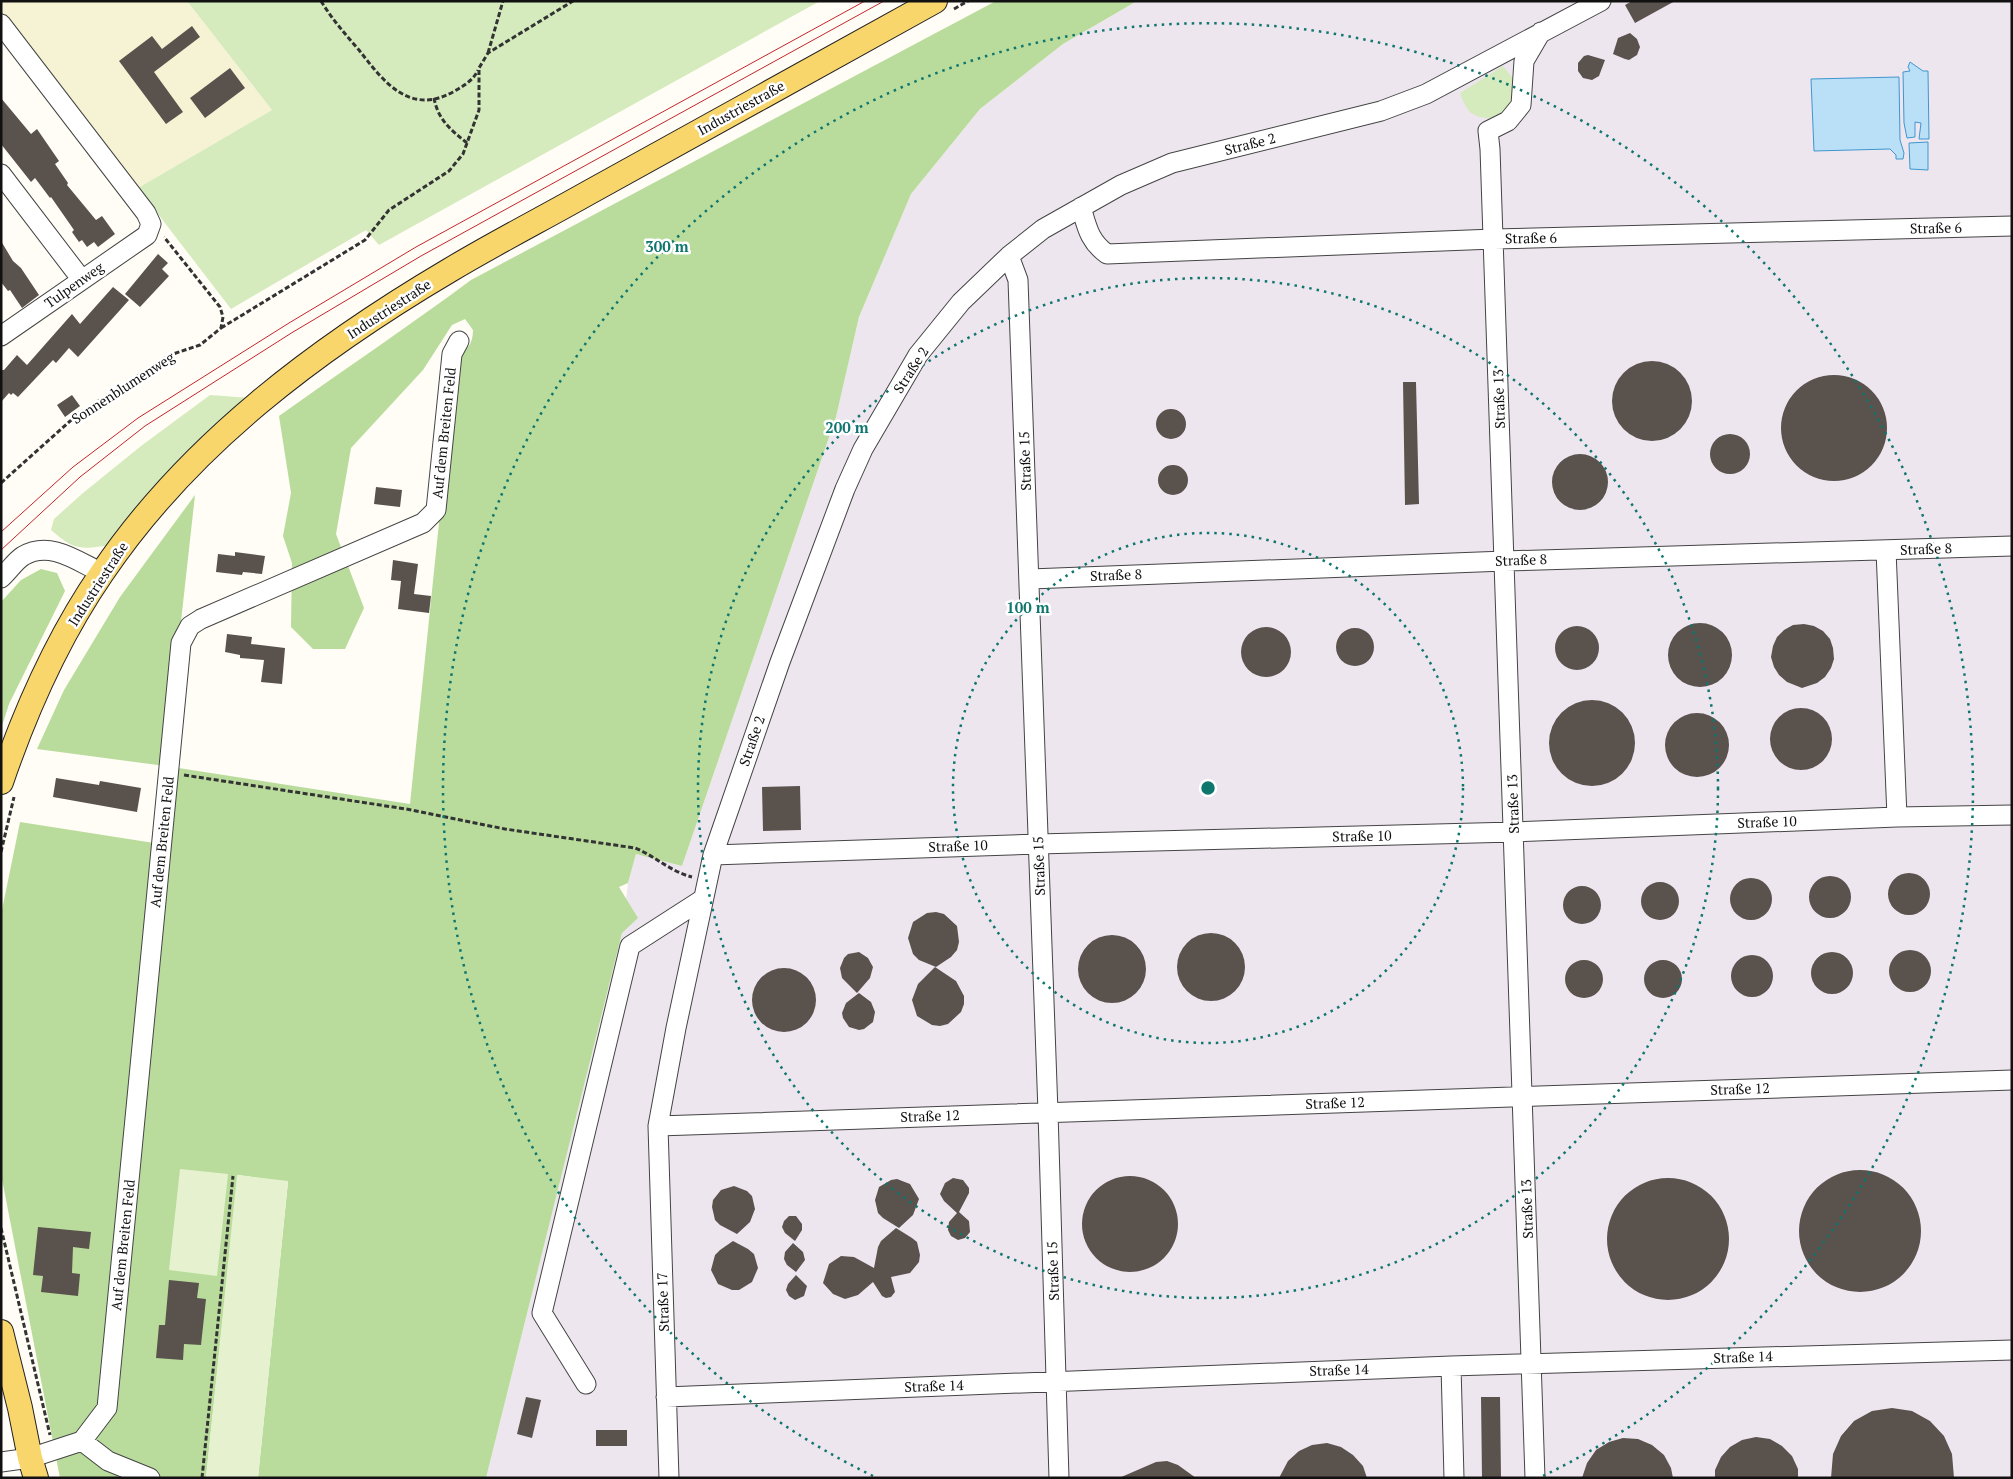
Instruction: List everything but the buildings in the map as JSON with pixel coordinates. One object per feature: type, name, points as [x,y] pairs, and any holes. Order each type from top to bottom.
[{"type":"main road","name":"Industriestraße","points":[[8,789],[14,745],[39,683],[102,573],[143,518],[180,476],[248,411],[332,345],[450,270],[943,6]]},
{"type":"main road","points":[[1,1332],[33,1468]]},
{"type":"street","name":"Straße 2","points":[[658,1126],[713,855],[780,662],[845,489],[863,449],[918,355],[961,302],[1009,256],[1043,229],[1120,185],[1172,163],[1388,108],[1426,94],[1601,1]]},
{"type":"street","points":[[1,24],[146,213],[149,229]]},
{"type":"street","name":"Straße 13","points":[[1535,1478],[1533,1363],[1522,1096],[1494,239],[1488,131],[1508,121],[1521,104],[1524,61],[1541,32]]},
{"type":"street","points":[[1,174],[82,280]]},
{"type":"street","name":"Straße 6","points":[[1081,207],[1090,236],[1097,247],[1107,254],[1494,239],[2012,226]]},
{"type":"street","name":"Tulpenweg","points":[[4,328],[82,280],[149,229]]},
{"type":"street","name":"Straße 15","points":[[1009,256],[1018,280],[1030,578],[1059,1478]]},
{"type":"street","name":"Auf dem Breiten Feld","points":[[82,1441],[107,1408],[182,643],[190,626],[201,618],[423,523],[436,510],[452,354],[459,341]]},
{"type":"street","name":"Straße 8","points":[[1030,578],[1505,561],[2012,546]]},
{"type":"street","points":[[1,578],[22,557],[39,549],[54,550],[102,573]]},
{"type":"street","points":[[1886,550],[1897,817]]},
{"type":"street","name":"Straße 10","points":[[713,855],[1038,844],[1514,832],[1897,817],[2012,815]]},
{"type":"street","points":[[586,1384],[542,1312],[630,946],[703,899]]},
{"type":"street","name":"Straße 12","points":[[658,1126],[2012,1080]]},
{"type":"street","name":"Straße 17","points":[[658,1126],[669,1478]]},
{"type":"street","name":"Straße 14","points":[[666,1397],[1056,1380],[1533,1363],[2012,1350]]},
{"type":"street","points":[[1451,1366],[1454,1478]]},
{"type":"street","points":[[1,1462],[33,1468],[53,1450],[82,1441],[108,1461],[150,1478]]},
{"type":"path","points":[[321,1],[330,16],[386,84],[402,94],[424,100],[445,96],[474,77],[488,54],[503,1]]},
{"type":"path","points":[[488,54],[573,1]]},
{"type":"path","points":[[943,6],[968,1]]},
{"type":"path","name":"Sonnenblumenweg","points":[[1,482],[78,414],[170,355],[200,345],[221,328],[364,240],[388,210],[449,171],[467,144],[479,110],[479,68]]},
{"type":"path","points":[[434,98],[442,121],[467,144]]},
{"type":"path","points":[[149,229],[159,231],[220,307],[223,317],[221,328]]},
{"type":"path","points":[[184,775],[406,809],[505,829],[635,848],[648,853],[682,874],[708,878]]},
{"type":"path","points":[[1,852],[9,813],[8,789]]},
{"type":"path","points":[[202,1478],[232,1176]]},
{"type":"path","points":[[1,1228],[53,1450]]},
{"type":"shaded area","points":[[1,1],[187,1],[272,110],[138,188],[1,16]]},
{"type":"shaded area","points":[[1137,1],[2012,1],[2012,1478],[486,1478],[622,933],[628,883],[636,854],[682,866],[836,417],[859,317],[911,194],[980,109],[1063,44]]},
{"type":"green space","points":[[187,1],[820,1],[379,245],[366,230],[231,309],[138,188],[272,110]]},
{"type":"green space","points":[[996,1],[1137,1],[1063,44],[980,109],[911,194],[859,317],[836,417],[682,866],[636,854],[628,883],[619,887],[638,918],[622,933],[486,1478],[258,1478],[288,1182],[238,1175],[206,1478],[60,1478],[1,1174],[1,915],[20,822],[154,843],[172,767],[410,804],[456,358],[469,346],[473,330],[465,319],[452,325],[423,370],[351,448],[336,534],[364,608],[345,649],[313,649],[291,627],[292,563],[283,536],[291,493],[279,416],[471,280]]},
{"type":"green space","points":[[1503,66],[1515,81],[1514,102],[1510,110],[1499,117],[1493,118],[1474,115],[1466,107],[1460,93]]},
{"type":"green space","points":[[210,395],[251,398],[110,545],[91,548],[78,547],[72,545],[51,530],[54,519],[83,493],[141,446]]},
{"type":"green space","points":[[195,495],[165,766],[37,749],[64,690],[120,597]]},
{"type":"green space","points":[[41,569],[57,573],[65,591],[9,704],[1,729],[1,602],[21,580]]},
{"type":"green space","points":[[180,1169],[228,1174],[217,1276],[169,1270]]},
{"type":"green space","points":[[237,1175],[288,1181],[258,1478],[206,1478]]},
{"type":"water","points":[[1910,62],[1923,71],[1928,71],[1929,139],[1919,139],[1921,123],[1915,122],[1915,137],[1907,138],[1904,123],[1903,72],[1910,71],[1908,67]]},
{"type":"water","points":[[1899,77],[1900,140],[1904,153],[1903,159],[1896,159],[1896,155],[1890,149],[1814,151],[1811,79]]},
{"type":"water","points":[[1928,142],[1928,170],[1910,169],[1909,143]]},
{"type":"tram line","points":[[1,532],[73,467],[138,418],[289,323],[416,247],[865,1]]},
{"type":"tram line","points":[[1,550],[80,477],[145,426],[293,332],[421,256],[884,1]]}]
